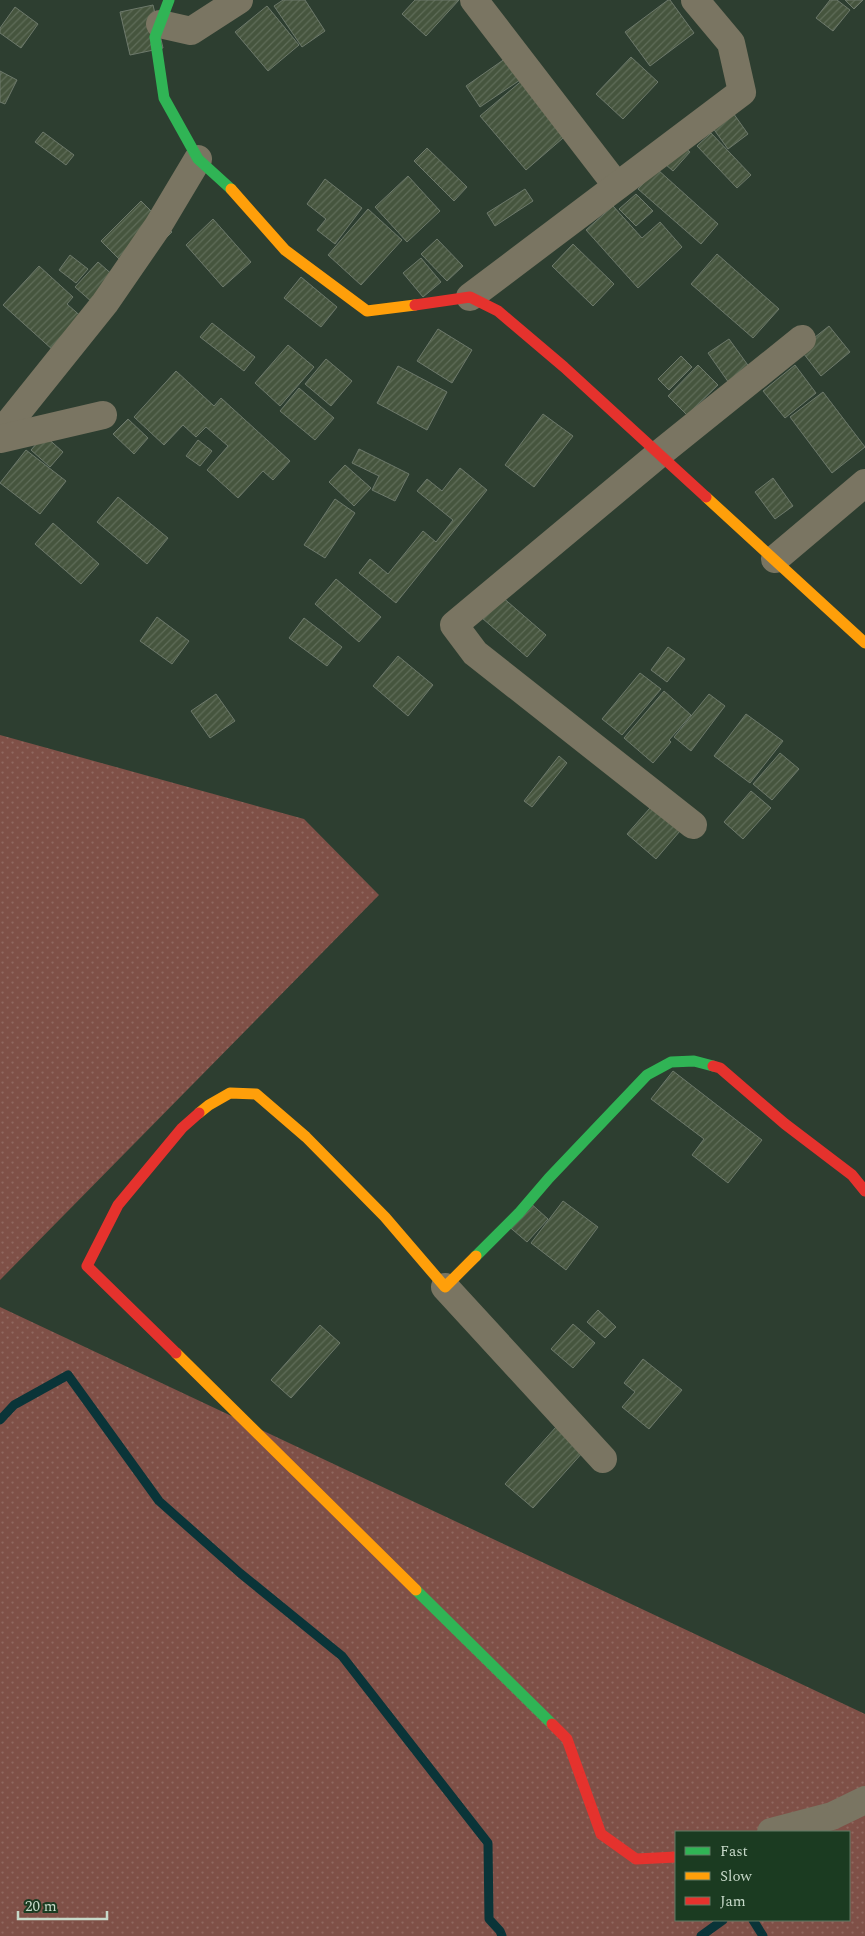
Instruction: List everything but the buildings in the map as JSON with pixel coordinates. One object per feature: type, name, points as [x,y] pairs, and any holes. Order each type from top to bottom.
[{"type":"street","points":[[239,0],[191,31],[166,8],[155,37],[164,98],[198,159],[234,191],[285,250],[367,311],[470,297],[742,92],[731,43],[695,0]]},
{"type":"street","points":[[474,0],[617,186]]},
{"type":"street","points":[[0,434],[105,303],[158,226],[198,159]]},
{"type":"street","points":[[470,297],[498,310],[564,366],[865,643]]},
{"type":"street","points":[[692,825],[475,652],[454,625],[659,454],[802,339]]},
{"type":"street","points":[[0,439],[103,414]]},
{"type":"street","points":[[774,559],[865,483]]},
{"type":"street","points":[[445,1287],[519,1213],[549,1178],[647,1075],[671,1062],[694,1061],[720,1068],[778,1118],[852,1175],[865,1191]]},
{"type":"street","points":[[603,1459],[445,1287],[378,1210],[306,1137],[256,1094],[230,1093],[209,1105],[182,1128],[118,1205],[87,1266],[567,1739],[600,1834],[636,1860],[675,1857]]},
{"type":"street","points":[[775,1831],[832,1816],[865,1800]]},
{"type":"shaded area","points":[[0,735],[304,819],[379,895],[0,1280]]},
{"type":"shaded area","points":[[0,1307],[865,1714],[865,1936],[0,1936]]},
{"type":"waterway","points":[[0,1420],[14,1405],[68,1375],[159,1501],[240,1573],[342,1656],[488,1843],[489,1919],[502,1936]]},
{"type":"waterway","points":[[701,1936],[722,1921]]},
{"type":"waterway","points":[[754,1921],[763,1936]]},
{"type":"traffic: fast","points":[[169,0],[155,37],[164,98],[198,159],[231,189]]},
{"type":"traffic: fast","points":[[476,1256],[519,1213],[549,1178],[647,1075],[671,1062],[694,1061],[713,1066]]},
{"type":"traffic: fast","points":[[416,1590],[552,1724]]},
{"type":"traffic: slow","points":[[231,189],[285,250],[367,311],[415,305]]},
{"type":"traffic: slow","points":[[706,497],[865,643]]},
{"type":"traffic: slow","points":[[199,1113],[230,1093],[256,1094],[306,1137],[385,1217],[445,1287],[476,1256]]},
{"type":"traffic: slow","points":[[176,1353],[416,1590]]},
{"type":"traffic: jam","points":[[415,305],[470,297],[498,311],[564,367],[706,497]]},
{"type":"traffic: jam","points":[[713,1066],[720,1068],[785,1124],[852,1175],[865,1191]]},
{"type":"traffic: jam","points":[[176,1353],[87,1266],[118,1205],[182,1128],[199,1113]]},
{"type":"traffic: jam","points":[[552,1724],[567,1739],[601,1834],[636,1859],[675,1857]]}]
